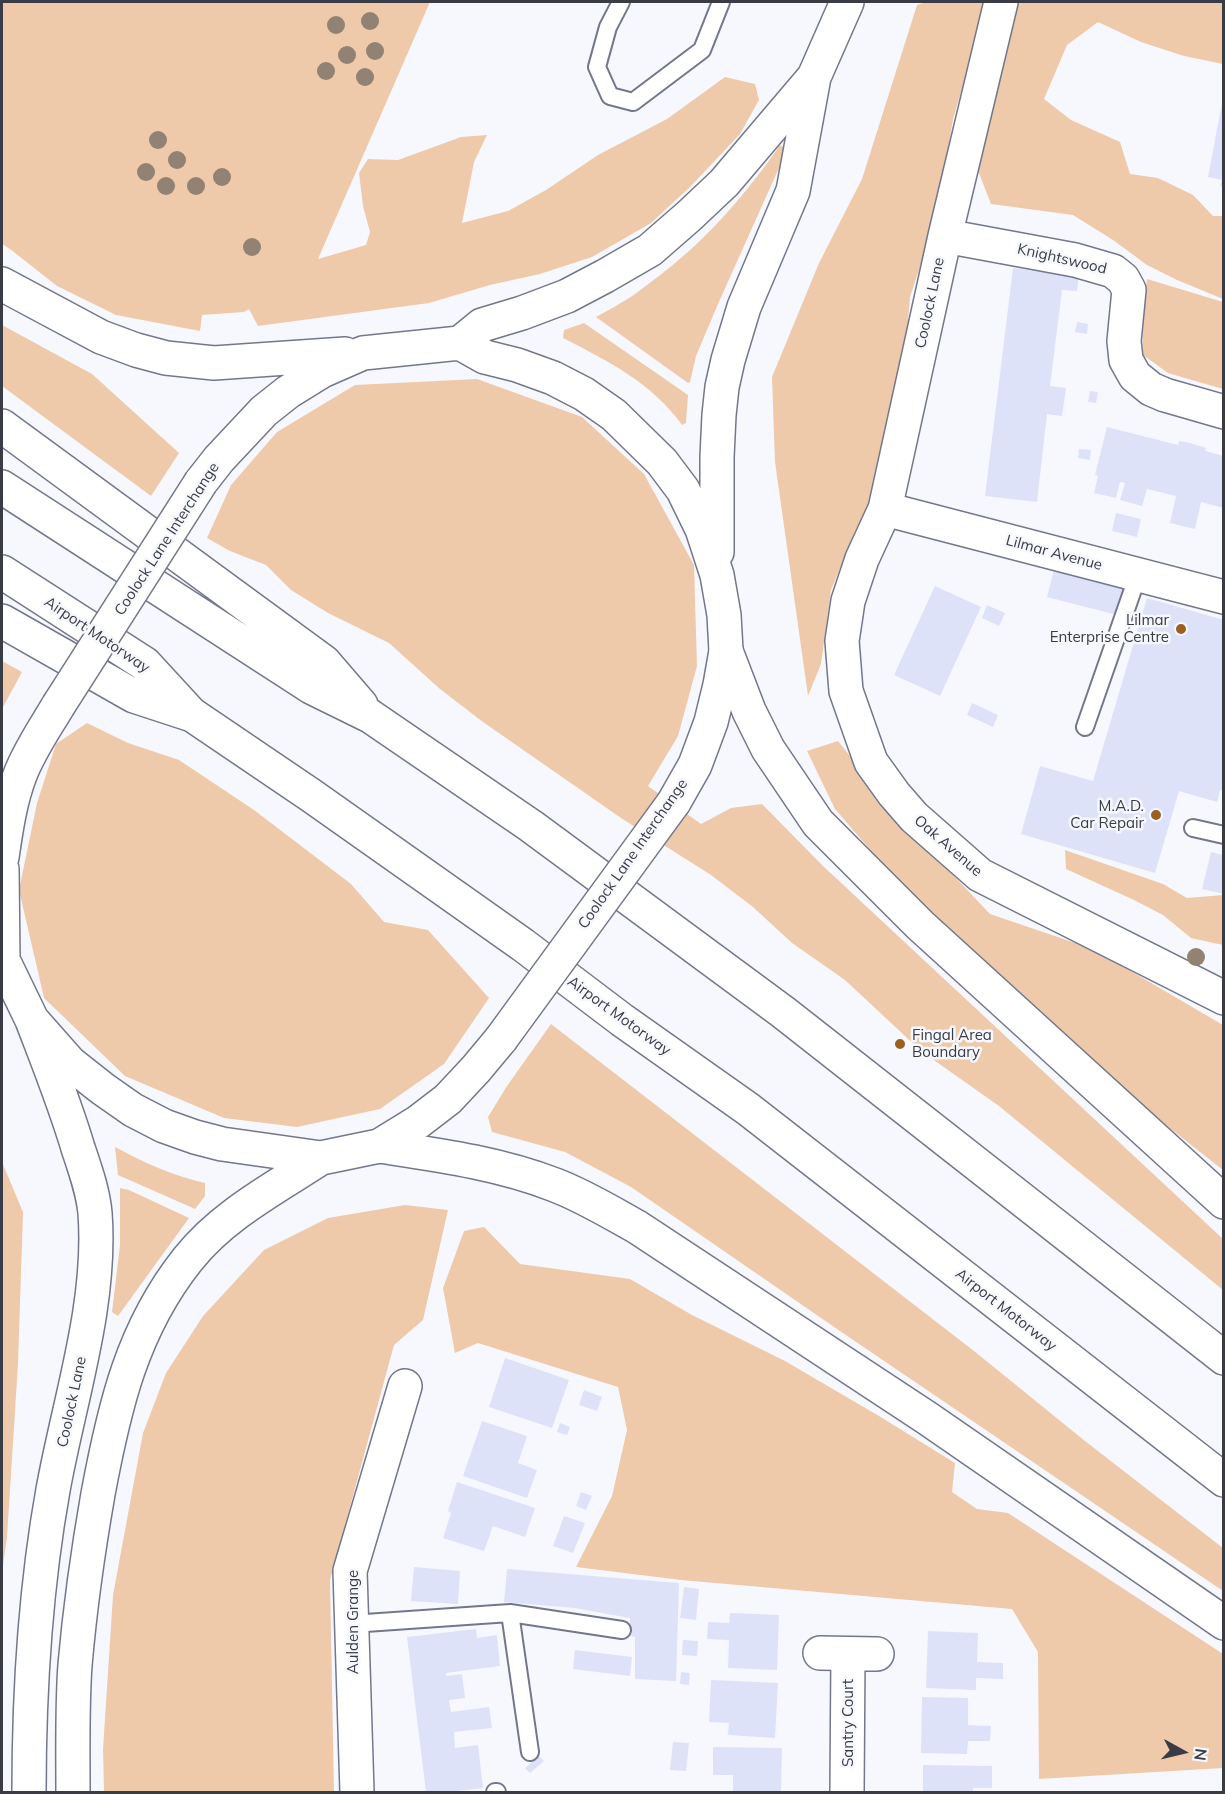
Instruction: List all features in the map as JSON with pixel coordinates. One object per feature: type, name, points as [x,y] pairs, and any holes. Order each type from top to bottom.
[{"type":"main road","points":[[717,575],[717,457],[722,387],[744,307],[793,191],[814,77],[847,2]]},
{"type":"main road","name":"Coolock Lane","points":[[848,601],[862,559],[885,509],[945,236],[1001,2]]},
{"type":"main road","points":[[460,342],[482,325],[567,296],[650,250],[724,183],[814,77]]},
{"type":"main road","name":"Knightswood","points":[[945,236],[1075,260],[1113,271],[1123,279],[1129,290],[1124,341],[1126,360],[1135,376],[1151,389],[1165,395],[1224,412]]},
{"type":"main road","points":[[2,284],[101,337],[166,358],[214,363],[363,353]]},
{"type":"main road","name":"Coolock Lane Interchange","points":[[2,857],[9,813],[20,775],[36,744],[201,482],[226,451],[264,411],[288,392],[322,371],[363,353],[460,342],[485,357],[553,378],[584,394],[614,415],[636,435],[662,462],[683,490],[702,529],[717,575],[724,615],[726,651],[711,722],[695,765],[674,802],[476,1069],[448,1098],[418,1122],[379,1146],[321,1158],[222,1144],[164,1126],[133,1110],[70,1063],[32,1020],[2,958],[2,869]]},
{"type":"main road","points":[[2,426],[324,662],[369,716]]},
{"type":"main road","points":[[2,487],[311,687],[369,716],[531,826],[783,1012],[1224,1358]]},
{"type":"main road","name":"Lilmar Avenue","points":[[885,509],[1224,597]]},
{"type":"main road","name":"Airport Motorway","points":[[2,572],[145,664],[191,714],[312,795],[748,1109],[1224,1480]]},
{"type":"main road","name":"Oak Avenue","points":[[848,601],[842,640],[846,691],[871,762],[914,817],[980,875],[1224,998]]},
{"type":"main road","points":[[2,621],[134,696],[191,714]]},
{"type":"main road","points":[[726,651],[749,711],[768,750],[818,823],[920,925],[1224,1202]]},
{"type":"main road","name":"Coolock Lane","points":[[29,1792],[30,1702],[35,1623],[43,1553],[53,1489],[80,1366],[96,1242],[95,1211],[89,1182],[63,1101],[32,1020]]},
{"type":"main road","points":[[379,1146],[496,1167],[554,1185],[594,1202],[645,1232],[927,1418],[1224,1623]]},
{"type":"main road","points":[[74,1792],[75,1667],[82,1592],[104,1460],[121,1392],[140,1338],[162,1295],[189,1258],[216,1230],[250,1204],[321,1158]]},
{"type":"main road","name":"Aulden Grange","points":[[357,1792],[350,1571],[405,1386]]},
{"type":"main road","name":"Santry Court","points":[[848,1654],[848,1792]]},
{"type":"lane","points":[[621,2],[608,27],[597,67],[610,96],[633,102],[702,51],[721,2]]},
{"type":"lane","points":[[1085,727],[1138,575]]},
{"type":"lane","points":[[1193,828],[1224,835]]},
{"type":"lane","points":[[510,1613],[530,1752]]},
{"type":"lane","points":[[351,1624],[510,1613],[622,1630]]},
{"type":"shaded area","points":[[2,2],[430,2],[318,259],[366,245],[370,232],[363,206],[359,173],[368,159],[398,160],[461,137],[487,135],[474,162],[462,223],[508,211],[546,190],[598,155],[667,119],[725,77],[755,84],[759,100],[740,134],[690,187],[651,223],[592,257],[540,274],[490,285],[429,303],[258,326],[249,309],[244,312],[202,315],[200,331],[116,315],[57,286],[2,244]]},
{"type":"shaded area","points":[[926,2],[990,2],[980,27],[953,119],[937,215],[910,297],[892,481],[856,529],[831,590],[821,664],[808,696],[775,462],[772,377],[819,263],[862,179],[917,5]]},
{"type":"shaded area","points":[[1011,2],[1223,2],[1223,64],[1184,56],[1141,42],[1098,22],[1067,45],[1044,99],[1071,120],[1120,142],[1130,174],[1158,178],[1193,195],[1213,216],[1223,216],[1223,299],[1147,265],[1073,215],[991,204],[975,163]]},
{"type":"shaded area","points":[[780,145],[787,150],[718,304],[696,356],[688,383],[596,317],[634,295],[699,242],[749,187]]},
{"type":"shaded area","points":[[1147,279],[1223,302],[1223,389],[1168,373],[1143,355],[1142,313]]},
{"type":"shaded area","points":[[584,323],[688,395],[686,423],[682,425],[657,397],[628,374],[563,338],[564,330]]},
{"type":"shaded area","points":[[2,325],[92,374],[179,453],[151,496],[2,386]]},
{"type":"shaded area","points":[[477,379],[582,417],[644,474],[694,565],[697,666],[678,736],[648,786],[701,824],[731,808],[762,804],[823,866],[1223,1239],[1223,1290],[999,1106],[921,1051],[845,980],[792,943],[753,907],[711,875],[621,818],[483,722],[440,689],[389,643],[328,613],[291,590],[266,565],[230,551],[207,538],[231,485],[277,432],[355,385]]},
{"type":"shaded area","points":[[2,661],[22,672],[2,709]]},
{"type":"shaded area","points":[[87,723],[128,743],[179,760],[254,810],[351,884],[384,922],[428,930],[489,998],[444,1064],[380,1109],[297,1127],[224,1118],[125,1076],[44,998],[19,890],[37,803],[56,744]]},
{"type":"shaded area","points":[[838,741],[900,819],[990,914],[1093,949],[1223,1025],[1223,1170],[1106,1078],[915,902],[835,809],[807,751]]},
{"type":"shaded area","points":[[1065,850],[1163,884],[1187,898],[1223,895],[1223,945],[1191,938],[1163,915],[1066,869]]},
{"type":"shaded area","points":[[551,1024],[974,1351],[1223,1548],[1223,1591],[631,1187],[565,1152],[492,1132],[488,1117]]},
{"type":"shaded area","points":[[115,1147],[158,1168],[205,1183],[205,1196],[195,1209],[118,1175]]},
{"type":"shaded area","points":[[2,1162],[23,1212],[18,1364],[7,1537],[2,1572]]},
{"type":"shaded area","points":[[120,1188],[189,1218],[118,1316],[112,1312],[120,1245]]},
{"type":"shaded area","points":[[405,1205],[448,1210],[423,1320],[394,1345],[330,1580],[334,1792],[104,1792],[103,1749],[113,1595],[143,1433],[166,1373],[203,1316],[264,1250],[328,1218]]},
{"type":"shaded area","points":[[484,1227],[520,1264],[630,1279],[692,1315],[785,1361],[955,1463],[952,1492],[977,1509],[1008,1513],[1223,1654],[1223,1768],[1039,1779],[1038,1652],[1012,1609],[681,1580],[576,1567],[612,1496],[627,1430],[618,1387],[478,1343],[455,1353],[443,1288],[464,1231]]},
{"type":"building","points":[[1222,103],[1224,103],[1224,187],[1220,186],[1222,180],[1208,177]]},
{"type":"building","points":[[1013,268],[1079,276],[1077,291],[1062,290],[1050,386],[1066,388],[1062,416],[1047,414],[1037,502],[985,496]]},
{"type":"building","points":[[1077,322],[1088,324],[1087,334],[1075,332]]},
{"type":"building","points":[[1090,391],[1098,392],[1096,403],[1088,402]]},
{"type":"building","points":[[1107,427],[1178,445],[1179,441],[1190,443],[1206,448],[1205,451],[1224,456],[1224,508],[1201,502],[1195,529],[1170,523],[1176,496],[1147,489],[1142,506],[1120,500],[1125,483],[1120,482],[1116,498],[1094,493],[1098,476],[1095,475]]},
{"type":"building","points":[[1079,449],[1091,450],[1090,460],[1078,458]]},
{"type":"building","points":[[1116,513],[1141,519],[1137,537],[1112,531]]},
{"type":"building","points":[[1054,570],[1128,590],[1121,616],[1047,597]]},
{"type":"building","points":[[935,586],[981,607],[940,696],[894,675]]},
{"type":"building","points":[[1147,598],[1224,620],[1224,791],[1220,790],[1217,802],[1179,791],[1155,873],[1021,834],[1040,766],[1093,781]]},
{"type":"building","points":[[987,605],[1005,613],[999,626],[982,618]]},
{"type":"building","points":[[972,703],[998,715],[993,727],[967,715]]},
{"type":"building","points":[[1211,852],[1224,855],[1224,894],[1202,889]]},
{"type":"building","points":[[505,1358],[569,1380],[552,1428],[489,1407]]},
{"type":"building","points":[[584,1390],[602,1397],[597,1411],[579,1405]]},
{"type":"building","points":[[482,1421],[527,1436],[518,1463],[537,1470],[527,1498],[463,1476]]},
{"type":"building","points":[[560,1423],[570,1427],[567,1435],[557,1432]]},
{"type":"building","points":[[457,1482],[535,1508],[525,1537],[493,1526],[484,1551],[443,1538]]},
{"type":"building","points":[[581,1492],[592,1496],[586,1510],[576,1506]]},
{"type":"building","points":[[564,1516],[585,1523],[573,1553],[553,1546]]},
{"type":"building","points":[[414,1567],[460,1571],[458,1604],[411,1601]]},
{"type":"building","points":[[507,1569],[679,1583],[676,1681],[635,1679],[635,1637],[630,1636],[630,1618],[574,1608],[504,1602]]},
{"type":"building","points":[[684,1587],[699,1589],[696,1620],[680,1618]]},
{"type":"building","points":[[730,1613],[779,1615],[777,1670],[728,1668],[729,1640],[707,1639],[708,1622],[729,1623]]},
{"type":"building","points":[[476,1629],[477,1638],[497,1635],[500,1666],[446,1673],[446,1676],[462,1674],[465,1698],[449,1700],[451,1712],[489,1707],[492,1728],[454,1732],[455,1748],[478,1745],[483,1788],[426,1792],[407,1637]]},
{"type":"building","points":[[928,1631],[978,1633],[977,1662],[1003,1663],[1003,1679],[976,1678],[976,1690],[926,1688]]},
{"type":"building","points":[[683,1640],[698,1641],[697,1656],[682,1655]]},
{"type":"building","points":[[575,1650],[632,1657],[630,1676],[573,1669]]},
{"type":"building","points":[[681,1672],[690,1673],[689,1685],[680,1684]]},
{"type":"building","points":[[711,1680],[778,1683],[775,1738],[728,1735],[729,1723],[709,1722]]},
{"type":"building","points":[[922,1697],[968,1698],[968,1725],[991,1726],[990,1741],[968,1741],[967,1754],[921,1753]]},
{"type":"building","points":[[673,1742],[689,1743],[686,1771],[670,1770]]},
{"type":"building","points":[[713,1747],[782,1748],[781,1792],[733,1792],[733,1775],[713,1775]]},
{"type":"building","points":[[539,1756],[544,1761],[530,1773],[525,1768]]},
{"type":"building","points":[[923,1765],[992,1766],[992,1788],[973,1788],[973,1792],[923,1792]]},
{"type":"place","name":"Lilmar Enterprise Centre","points":[[1181,629]]},
{"type":"place","name":"M.A.D. Car Repair","points":[[1156,815]]},
{"type":"place","name":"Fingal Area Boundary","points":[[900,1044]]}]
